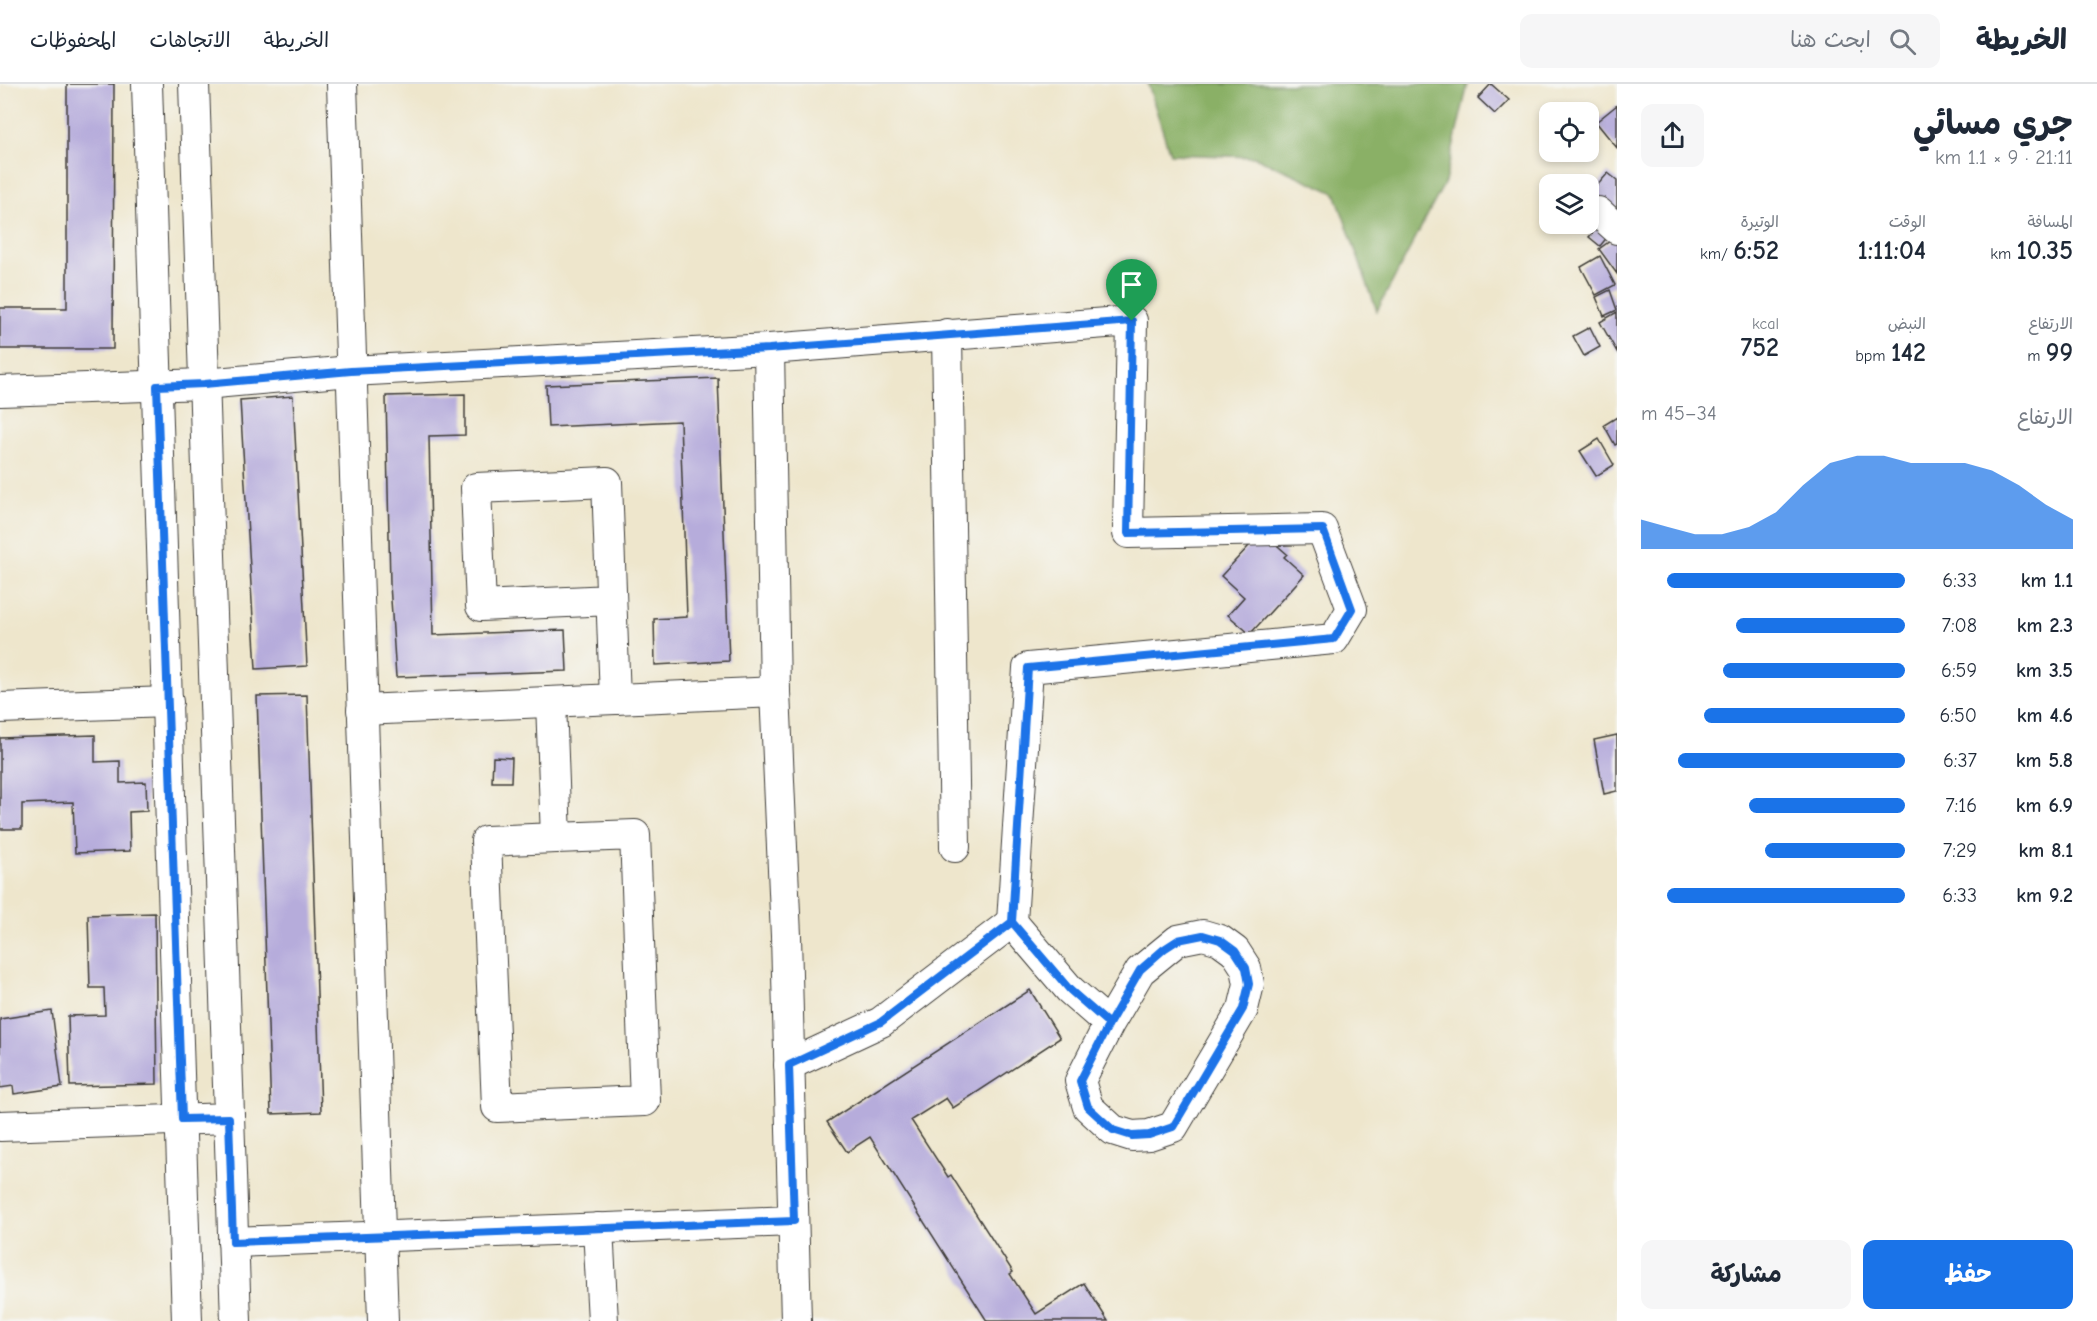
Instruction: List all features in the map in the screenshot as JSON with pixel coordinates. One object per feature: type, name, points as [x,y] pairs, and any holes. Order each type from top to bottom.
[{"type":"street","points":[[147,84],[187,1321]]},
{"type":"street","points":[[194,84],[236,1321]]},
{"type":"street","points":[[342,84],[383,1321]]},
{"type":"street","points":[[0,391],[204,384],[351,371],[769,349],[1132,321],[1128,533],[1323,529],[1352,609],[1334,639],[1028,668],[1012,922],[1070,990],[1109,1024]]},
{"type":"street","points":[[947,334],[955,847]]},
{"type":"street","points":[[769,349],[775,692],[796,1321]]},
{"type":"street","points":[[611,600],[481,606],[476,488],[607,482],[615,699]]},
{"type":"street","points":[[362,710],[775,692]]},
{"type":"street","points":[[0,708],[168,702]]},
{"type":"street","points":[[551,702],[556,838]]},
{"type":"street","points":[[635,835],[645,1101],[497,1107],[486,841],[556,838],[635,835]]},
{"type":"street","points":[[789,1065],[881,1022],[1012,922]]},
{"type":"street","points":[[1203,935],[1220,940],[1235,951],[1246,968],[1249,984],[1243,1009],[1173,1127],[1149,1135],[1132,1136],[1113,1130],[1088,1107],[1080,1081],[1109,1024],[1140,970],[1178,940],[1203,935]]},
{"type":"street","points":[[0,1126],[229,1118]]},
{"type":"street","points":[[233,1242],[794,1221]]},
{"type":"street","points":[[598,1228],[603,1321]]},
{"type":"green space","points":[[1148,84],[1468,84],[1445,182],[1377,311],[1335,193],[1255,157],[1170,154]]},
{"type":"building","points":[[67,84],[114,84],[113,349],[0,349],[0,308],[67,308]]},
{"type":"building","points":[[1491,84],[1509,100],[1495,114],[1478,98]]},
{"type":"building","points":[[1617,105],[1617,148],[1599,126],[1599,120]]},
{"type":"building","points":[[1608,173],[1617,180],[1617,224],[1599,208],[1599,183]]},
{"type":"building","points":[[1603,221],[1613,230],[1600,246],[1589,237],[1592,234],[1599,234],[1599,226]]},
{"type":"building","points":[[1617,236],[1617,274],[1599,249]]},
{"type":"building","points":[[1600,256],[1615,285],[1596,295],[1581,267]]},
{"type":"building","points":[[1610,290],[1617,310],[1604,316],[1596,297]]},
{"type":"building","points":[[1617,312],[1617,352],[1600,322]]},
{"type":"building","points":[[1590,327],[1600,347],[1584,356],[1573,336]]},
{"type":"building","points":[[718,378],[729,661],[655,665],[654,619],[687,617],[680,421],[548,427],[546,385]]},
{"type":"building","points":[[465,394],[465,435],[429,436],[433,635],[565,630],[567,671],[396,677],[390,584],[386,396]]},
{"type":"building","points":[[293,396],[307,666],[256,669],[240,400]]},
{"type":"building","points":[[1617,417],[1617,444],[1615,445],[1604,425]]},
{"type":"building","points":[[1599,439],[1614,465],[1596,476],[1580,451]]},
{"type":"building","points":[[1262,532],[1287,554],[1284,557],[1304,575],[1250,634],[1228,615],[1244,597],[1221,576]]},
{"type":"building","points":[[307,695],[321,1112],[271,1114],[257,696]]},
{"type":"building","points":[[95,735],[95,762],[120,761],[120,783],[146,782],[147,811],[129,812],[130,851],[75,853],[73,802],[22,804],[22,829],[0,829],[0,738]]},
{"type":"building","points":[[1617,735],[1617,791],[1604,794],[1594,740]]},
{"type":"building","points":[[493,757],[512,758],[511,782],[492,782]]},
{"type":"building","points":[[155,913],[157,1084],[70,1086],[68,1016],[105,1015],[104,988],[90,988],[88,915]]},
{"type":"building","points":[[1030,990],[1060,1038],[953,1108],[946,1098],[911,1120],[948,1177],[951,1175],[1013,1272],[1010,1274],[1036,1314],[1084,1283],[1108,1321],[987,1321],[870,1137],[847,1152],[827,1122]]},
{"type":"building","points":[[52,1011],[62,1087],[14,1094],[13,1086],[0,1088],[0,1019]]},
{"type":"route","points":[[1132,321],[769,349],[351,371],[157,386],[182,1119],[229,1118],[233,1242],[794,1221],[789,1065],[881,1022],[1012,922],[1070,990],[1109,1024],[1080,1081],[1088,1107],[1113,1130],[1132,1136],[1149,1135],[1173,1127],[1243,1009],[1249,984],[1246,968],[1235,951],[1220,940],[1203,935],[1178,940],[1140,970],[1109,1024],[1070,990],[1012,922],[1028,668],[1334,639],[1352,609],[1323,529],[1128,533],[1132,321]]}]
